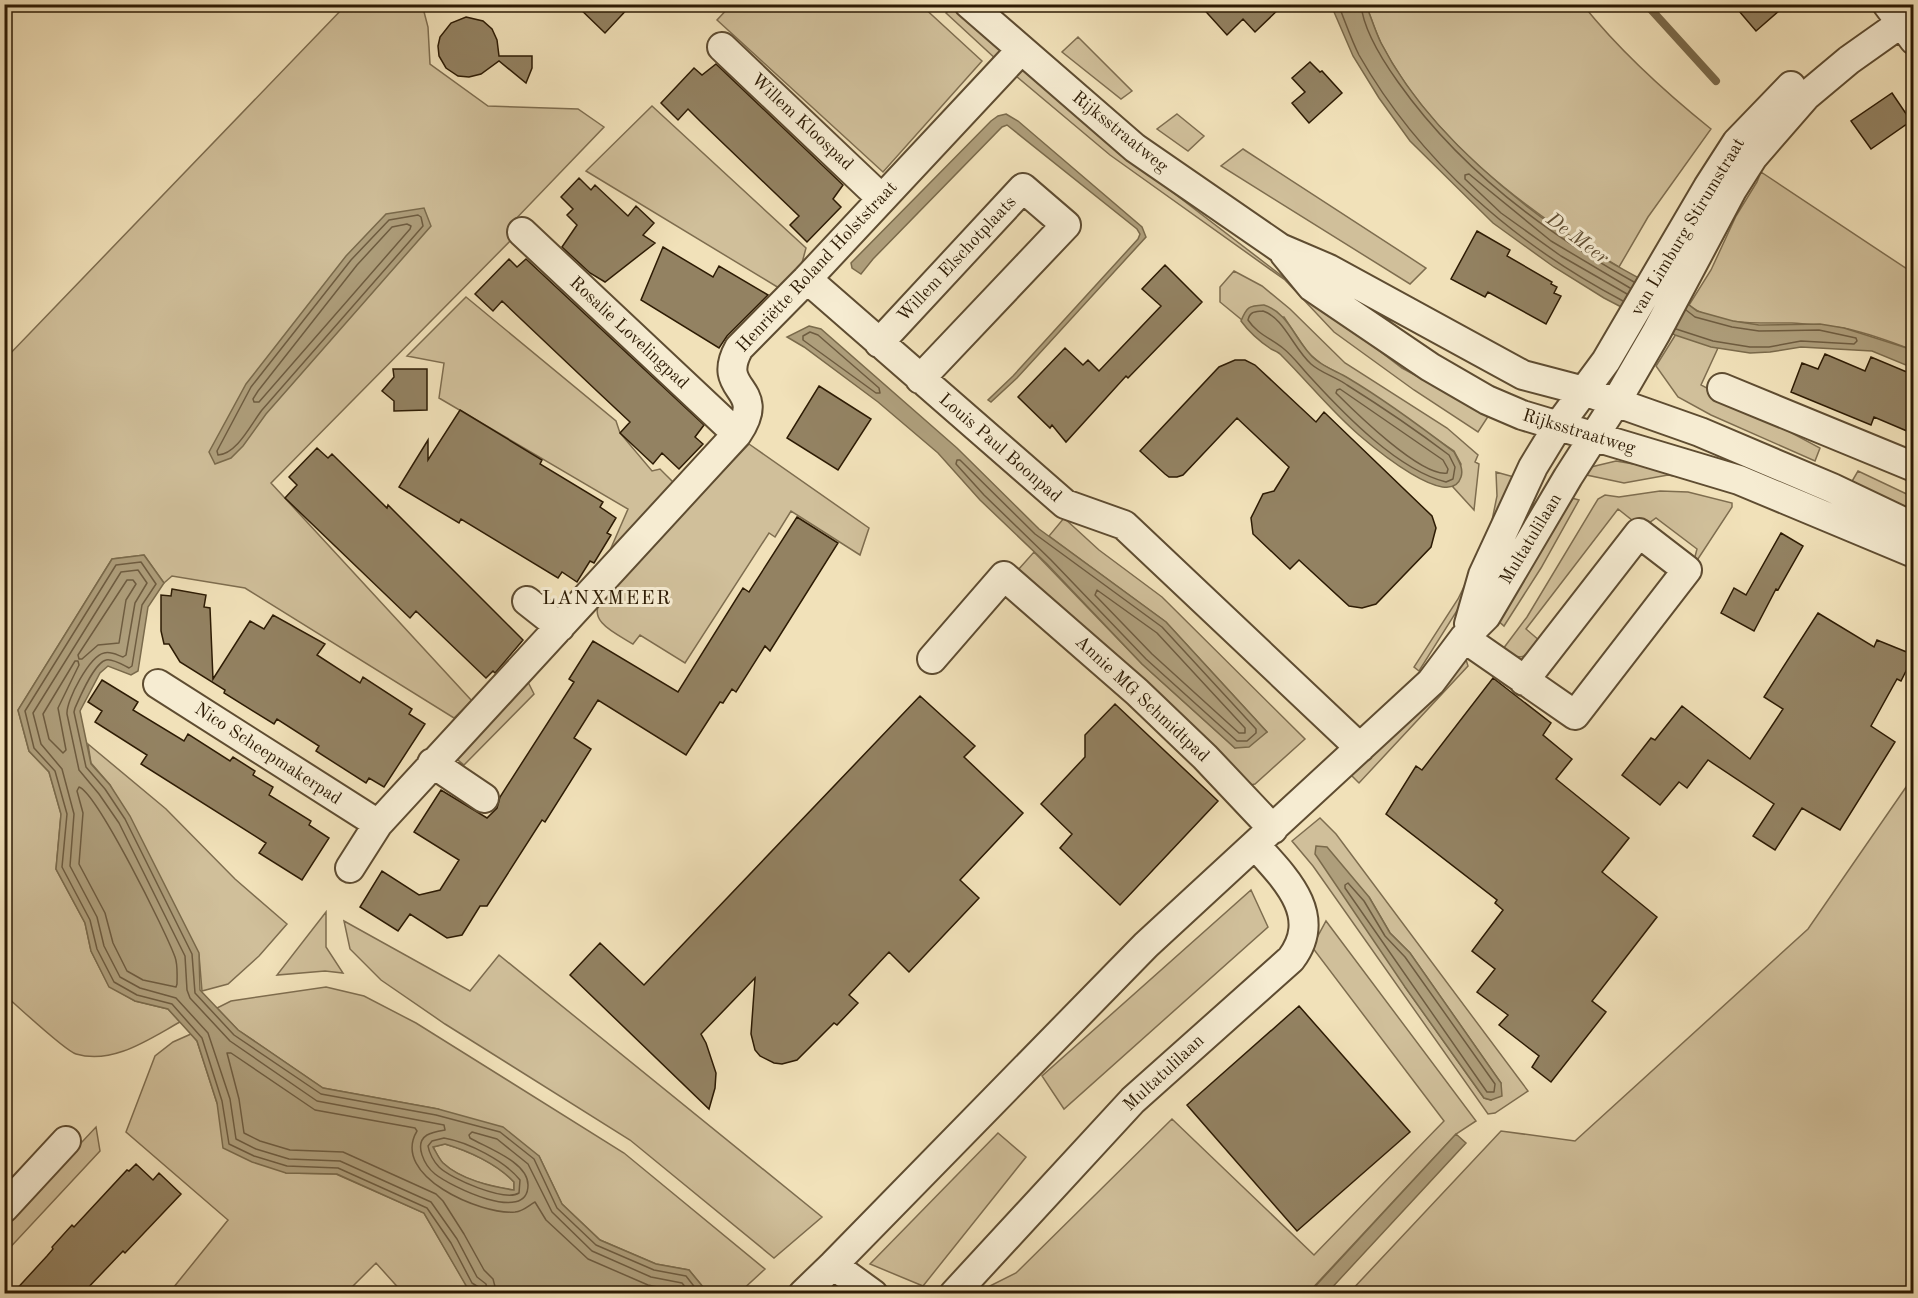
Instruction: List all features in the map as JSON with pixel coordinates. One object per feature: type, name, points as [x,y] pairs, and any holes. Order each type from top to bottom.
[{"type":"street","name":"Rijksstraatweg","points":[[969,4],[1135,148],[1280,248],[1329,269],[1523,375],[1584,391],[1700,432],[1832,488],[1914,527]]},
{"type":"street","name":"van Limburg Stirumstraat","points":[[1558,426],[1606,361],[1629,323],[1668,282],[1753,158],[1806,96],[1901,16]]},
{"type":"street","name":"Willem Kloospad","points":[[722,47],[881,198]]},
{"type":"street","name":"Henriëtte Roland Holststraat","points":[[350,868],[378,824],[432,763],[736,434],[746,420],[748,410],[748,400],[732,376],[733,359],[739,348],[807,279],[1021,50]]},
{"type":"street","name":"Willem Elschotplaats","points":[[879,343],[1023,188],[1066,225],[920,379]]},
{"type":"street","name":"Rosalie Lovelingpad","points":[[522,232],[736,434]]},
{"type":"street","name":"Rijksstraatweg","points":[[1280,248],[1312,287],[1430,367],[1508,410],[1739,480],[1914,553]]},
{"type":"street","name":"Louis Paul Boonpad","points":[[807,279],[1065,504],[1124,525],[1360,748]]},
{"type":"street","name":"van Limburg Stirumstraat","points":[[1595,436],[1656,333],[1668,282]]},
{"type":"street","points":[[1722,388],[1914,467]]},
{"type":"street","name":"Multatulilaan","points":[[1464,639],[1483,575],[1533,467],[1558,426]]},
{"type":"street","name":"Multatulilaan","points":[[803,1293],[1146,945],[1431,682],[1464,639],[1486,616],[1568,477],[1595,436]]},
{"type":"street","points":[[1464,639],[1524,681],[1575,715],[1687,570],[1639,533],[1524,681]]},
{"type":"street","name":"Annie MG Schmidtpad","points":[[932,659],[1004,576],[1137,692],[1205,757],[1264,837]]},
{"type":"street","points":[[527,601],[560,627]]},
{"type":"street","name":"Nico Scheepmakerpad","points":[[158,684],[378,824]]},
{"type":"street","points":[[432,763],[484,798]]},
{"type":"street","name":"Multatulilaan","points":[[954,1293],[1133,1100],[1291,959],[1300,947],[1305,923],[1300,903],[1282,875],[1264,837]]},
{"type":"street","points":[[4,1208],[66,1142]]},
{"type":"street","points":[[833,1265],[873,1293]]},
{"type":"shaded area","points":[[346,5],[402,5],[423,8],[428,27],[430,64],[488,106],[578,109],[604,127],[508,227],[516,235],[271,483],[472,701],[454,718],[245,588],[172,576],[164,583],[144,555],[112,559],[18,710],[29,751],[49,772],[61,814],[56,869],[85,923],[91,951],[109,986],[135,1001],[168,1009],[180,1022],[130,1049],[117,1053],[104,1056],[76,1054],[52,1037],[5,995],[4,360]]},
{"type":"shaded area","points":[[731,5],[921,5],[982,61],[883,172],[717,20]]},
{"type":"shaded area","points":[[954,5],[1006,52],[997,60],[946,13]]},
{"type":"shaded area","points":[[1366,5],[1583,5],[1612,39],[1644,70],[1711,129],[1648,217],[1619,267],[1550,222],[1517,197],[1454,142],[1402,78],[1381,43]]},
{"type":"shaded area","points":[[1078,37],[1132,91],[1121,99],[1062,52]]},
{"type":"shaded area","points":[[1024,68],[1128,158],[1402,368],[1489,415],[1478,432],[1414,390],[1334,332],[1285,280],[1110,155],[1016,76]]},
{"type":"shaded area","points":[[652,106],[806,248],[799,274],[779,288],[586,171]]},
{"type":"shaded area","points":[[1177,114],[1204,136],[1188,151],[1157,129]]},
{"type":"shaded area","points":[[1243,149],[1426,268],[1410,284],[1221,166]]},
{"type":"shaded area","points":[[1761,172],[1913,273],[1913,350],[1843,328],[1792,323],[1738,322],[1712,317],[1689,305],[1711,270],[1736,216]]},
{"type":"shaded area","points":[[1234,271],[1262,286],[1290,309],[1345,363],[1447,428],[1478,455],[1475,462],[1479,464],[1474,510],[1453,487],[1461,464],[1454,451],[1347,378],[1323,365],[1308,353],[1284,317],[1242,320],[1220,302],[1220,287]]},
{"type":"shaded area","points":[[466,297],[616,421],[620,433],[652,471],[660,469],[674,483],[604,564],[628,509],[439,398],[444,363],[407,356]]},
{"type":"shaded area","points":[[1676,334],[1718,348],[1701,385],[1820,448],[1815,461],[1711,415],[1678,397],[1656,366]]},
{"type":"shaded area","points":[[749,444],[869,528],[860,555],[791,511],[775,537],[769,533],[685,663],[640,635],[633,644],[605,626],[597,614],[602,599]]},
{"type":"shaded area","points":[[1616,461],[1680,472],[1770,503],[1696,480],[1668,475],[1624,483],[1582,474],[1591,467]]},
{"type":"shaded area","points":[[1858,471],[1913,497],[1913,513],[1851,483]]},
{"type":"shaded area","points":[[1496,472],[1514,477],[1465,598],[1419,671],[1414,667],[1458,599],[1489,535],[1497,496]]},
{"type":"shaded area","points":[[1660,491],[1688,492],[1732,503],[1732,507],[1692,568],[1697,549],[1656,518],[1642,528],[1618,509],[1526,629],[1540,641],[1536,647],[1528,654],[1519,657],[1503,649],[1527,617],[1598,499],[1605,495],[1619,497]]},
{"type":"shaded area","points":[[1568,497],[1579,500],[1541,568],[1504,626],[1495,618]]},
{"type":"shaded area","points":[[1064,518],[1099,550],[1162,597],[1305,739],[1255,784],[1246,786],[1018,570],[1034,552],[1142,664],[1235,748],[1267,732],[1166,622],[1049,536]]},
{"type":"shaded area","points":[[1465,656],[1468,666],[1359,783],[1350,774]]},
{"type":"shaded area","points":[[528,682],[534,694],[464,765],[453,756]]},
{"type":"shaded area","points":[[88,744],[166,809],[235,879],[287,924],[259,956],[228,984],[202,991],[199,955],[110,785],[91,763]]},
{"type":"shaded area","points":[[1913,777],[1913,1293],[1349,1293],[1501,1131],[1575,1141],[1808,929]]},
{"type":"shaded area","points":[[1320,818],[1336,834],[1528,1091],[1495,1113],[1488,1114],[1313,866],[1292,841]],"holes":[[[1369,897],[1390,933],[1410,953],[1501,1083],[1491,1100],[1484,1098],[1405,987]]]},
{"type":"shaded area","points":[[1251,890],[1268,927],[1064,1109],[1042,1076]]},
{"type":"shaded area","points":[[326,912],[326,947],[343,973],[325,971],[277,975]]},
{"type":"shaded area","points":[[344,921],[470,991],[499,955],[822,1217],[774,1258],[630,1140],[445,1024],[381,980],[350,949]]},
{"type":"shaded area","points":[[1326,921],[1476,1121],[1456,1134],[1308,1293],[974,1294],[1016,1273],[1172,1119],[1314,1255],[1444,1121],[1312,947]]},
{"type":"shaded area","points":[[326,987],[364,996],[416,1023],[624,1153],[765,1269],[739,1293],[708,1293],[689,1270],[656,1264],[600,1240],[562,1204],[539,1156],[438,1109],[323,1088],[238,1030],[217,1008],[231,1001]]},
{"type":"shaded area","points":[[191,1034],[197,1041],[217,1103],[286,1173],[336,1174],[424,1213],[468,1288],[482,1293],[403,1293],[376,1263],[346,1293],[169,1293],[228,1220],[126,1132],[155,1056],[173,1042]]},
{"type":"shaded area","points":[[96,1127],[100,1151],[5,1253],[4,1225]]},
{"type":"shaded area","points":[[998,1133],[1026,1157],[923,1286],[870,1264]]},
{"type":"shaded area","points":[[445,1144],[473,1154],[499,1169],[514,1182],[514,1190],[477,1181],[450,1169],[433,1147]]},
{"type":"water","points":[[1331,5],[1366,5],[1379,38],[1397,71],[1436,123],[1508,191],[1559,230],[1590,250],[1697,311],[1733,321],[1759,325],[1820,324],[1844,328],[1913,350],[1913,368],[1872,351],[1801,347],[1750,353],[1711,347],[1675,335],[1604,298],[1554,267],[1493,223],[1410,141],[1353,56]]},
{"type":"water","points":[[1006,114],[1018,121],[1142,227],[1146,237],[1017,378],[991,402],[988,400],[1013,376],[1138,239],[1140,234],[1137,229],[1007,125],[1002,127],[861,274],[852,268],[851,263],[991,121]]},
{"type":"water","points":[[424,208],[431,226],[266,414],[243,446],[231,458],[215,464],[209,452],[246,384],[346,256],[386,214]]},
{"type":"water","points":[[1264,305],[1273,309],[1287,322],[1303,346],[1316,360],[1375,395],[1454,452],[1462,470],[1461,477],[1454,486],[1442,487],[1428,482],[1411,474],[1379,452],[1349,426],[1281,355],[1258,340],[1241,321],[1249,308]]},
{"type":"water","points":[[809,326],[821,329],[957,448],[1039,529],[1166,622],[1267,732],[1249,747],[1235,748],[1142,664],[1047,564],[980,500],[938,453],[878,402],[787,337]]},
{"type":"water","points":[[144,555],[164,583],[148,607],[138,671],[131,675],[108,666],[100,673],[80,711],[91,764],[110,785],[130,816],[199,953],[200,990],[238,1030],[323,1088],[438,1109],[503,1127],[539,1156],[562,1204],[600,1240],[656,1264],[689,1270],[708,1293],[482,1293],[468,1289],[424,1213],[337,1174],[286,1173],[252,1162],[223,1148],[217,1103],[197,1041],[168,1009],[135,1001],[109,987],[91,951],[85,923],[56,869],[61,814],[49,772],[29,751],[18,710],[112,559]],"holes":[[[445,1144],[473,1154],[499,1169],[514,1182],[514,1190],[496,1187],[458,1174],[443,1163],[433,1147]]]},
{"type":"water","points":[[1316,846],[1327,847],[1369,897],[1390,933],[1410,953],[1501,1083],[1502,1096],[1491,1100],[1484,1098],[1315,854]]},
{"type":"water","points":[[1456,1134],[1466,1143],[1327,1293],[1309,1293]]},
{"type":"building","points":[[575,4],[632,4],[605,33]]},
{"type":"building","points":[[1199,4],[1284,4],[1255,32],[1243,19],[1227,35]]},
{"type":"building","points":[[1733,4],[1787,4],[1756,31]]},
{"type":"building","points":[[466,17],[483,21],[492,29],[497,40],[499,56],[532,56],[532,68],[526,83],[499,61],[481,74],[469,77],[458,76],[446,68],[439,56],[440,37],[451,23]]},
{"type":"building","points":[[1310,62],[1320,72],[1322,71],[1342,93],[1309,123],[1292,103],[1305,92],[1292,78]]},
{"type":"building","points":[[716,64],[843,185],[833,199],[841,207],[807,242],[790,225],[799,216],[688,109],[678,120],[661,103],[694,68],[702,75]]},
{"type":"building","points":[[1892,93],[1911,121],[1871,149],[1851,121]]},
{"type":"building","points":[[579,178],[591,190],[595,185],[628,216],[636,206],[654,223],[643,235],[655,243],[605,282],[590,273],[562,247],[577,225],[567,215],[573,209],[561,197]]},
{"type":"building","points":[[1477,231],[1510,250],[1507,256],[1557,287],[1554,293],[1561,296],[1546,324],[1488,292],[1485,297],[1451,279]]},
{"type":"building","points":[[663,247],[713,277],[719,266],[768,295],[727,336],[719,348],[641,300]]},
{"type":"building","points":[[509,259],[517,267],[526,259],[704,425],[695,437],[703,444],[679,469],[662,453],[653,464],[620,433],[630,422],[502,301],[493,311],[475,294]]},
{"type":"building","points":[[1165,265],[1202,302],[1128,378],[1126,376],[1066,442],[1052,425],[1050,428],[1018,397],[1065,348],[1083,365],[1088,360],[1099,371],[1161,306],[1142,289]]},
{"type":"building","points":[[1825,354],[1865,371],[1871,357],[1914,375],[1914,434],[1874,417],[1871,425],[1791,392],[1802,363],[1818,369]]},
{"type":"building","points":[[1235,360],[1245,360],[1255,365],[1316,422],[1324,412],[1432,516],[1436,528],[1431,547],[1376,604],[1362,608],[1349,606],[1299,560],[1290,569],[1253,534],[1251,518],[1263,494],[1274,491],[1289,467],[1237,418],[1183,475],[1169,477],[1140,451],[1219,367]]},
{"type":"building","points":[[393,369],[427,369],[427,410],[394,411],[394,401],[382,391],[394,377]]},
{"type":"building","points":[[819,386],[871,419],[838,470],[787,438]]},
{"type":"building","points":[[460,410],[542,460],[540,464],[603,502],[600,507],[616,518],[607,533],[611,535],[594,563],[590,561],[577,582],[562,572],[558,578],[461,519],[459,523],[399,487],[428,440],[428,460]]},
{"type":"building","points":[[317,448],[328,458],[332,454],[387,508],[388,505],[523,640],[495,673],[493,671],[486,678],[416,611],[410,618],[285,498],[297,485],[289,477]]},
{"type":"building","points":[[797,517],[838,543],[770,651],[765,646],[736,692],[732,689],[723,703],[720,702],[686,755],[598,700],[574,738],[591,749],[545,822],[542,820],[487,906],[480,906],[462,935],[447,938],[410,914],[398,931],[360,907],[382,871],[419,895],[440,890],[459,860],[414,832],[441,790],[487,818],[497,808],[500,797],[574,682],[569,679],[593,641],[678,692],[743,588],[749,592]]},
{"type":"building","points":[[1781,533],[1803,546],[1778,590],[1776,589],[1754,631],[1721,613],[1734,588],[1746,595]]},
{"type":"building","points":[[172,589],[206,595],[204,607],[210,608],[213,679],[250,621],[264,629],[273,615],[325,644],[317,655],[360,683],[363,677],[412,709],[409,714],[425,724],[384,787],[369,778],[366,783],[316,751],[319,746],[277,719],[274,724],[180,662],[169,644],[164,644],[161,631],[161,595],[171,596]]},
{"type":"building","points":[[1818,613],[1874,647],[1877,640],[1914,655],[1901,681],[1897,679],[1871,726],[1895,742],[1840,830],[1802,808],[1775,850],[1753,836],[1774,804],[1708,760],[1687,788],[1679,782],[1660,805],[1622,775],[1651,738],[1655,740],[1682,706],[1750,759],[1783,709],[1764,697]]},
{"type":"building","points":[[1493,678],[1551,723],[1543,735],[1572,759],[1556,779],[1629,838],[1602,872],[1657,917],[1592,1001],[1606,1012],[1551,1082],[1532,1067],[1539,1056],[1499,1025],[1508,1015],[1477,992],[1495,969],[1472,951],[1503,910],[1495,903],[1497,900],[1386,814],[1416,766],[1422,770]]},
{"type":"building","points":[[102,680],[138,702],[133,710],[184,741],[188,734],[230,761],[233,757],[255,771],[253,775],[273,787],[269,795],[311,821],[309,825],[329,838],[302,880],[259,853],[266,843],[141,764],[147,755],[95,722],[102,711],[88,702]]},
{"type":"building","points":[[920,696],[975,746],[964,757],[1023,813],[960,880],[979,898],[909,972],[889,952],[849,995],[858,1003],[797,1060],[782,1064],[774,1063],[760,1056],[755,1050],[751,1034],[755,978],[701,1034],[716,1073],[715,1088],[709,1109],[570,975],[600,943],[644,985]]},
{"type":"building","points":[[1115,704],[1218,801],[1120,905],[1060,848],[1072,834],[1041,804],[1085,757],[1085,735]]},
{"type":"building","points":[[1299,1006],[1410,1132],[1297,1231],[1187,1105]]},
{"type":"building","points":[[136,1164],[153,1180],[159,1173],[181,1194],[83,1293],[13,1293],[72,1225],[74,1227],[127,1170],[129,1171]]},
{"type":"waterway","points":[[1646,4],[1716,81]]},
{"type":"district","name":"LANXMEER","points":[[607,599]]},
{"type":"water label","name":"De Meer","points":[[1577,239]]}]
